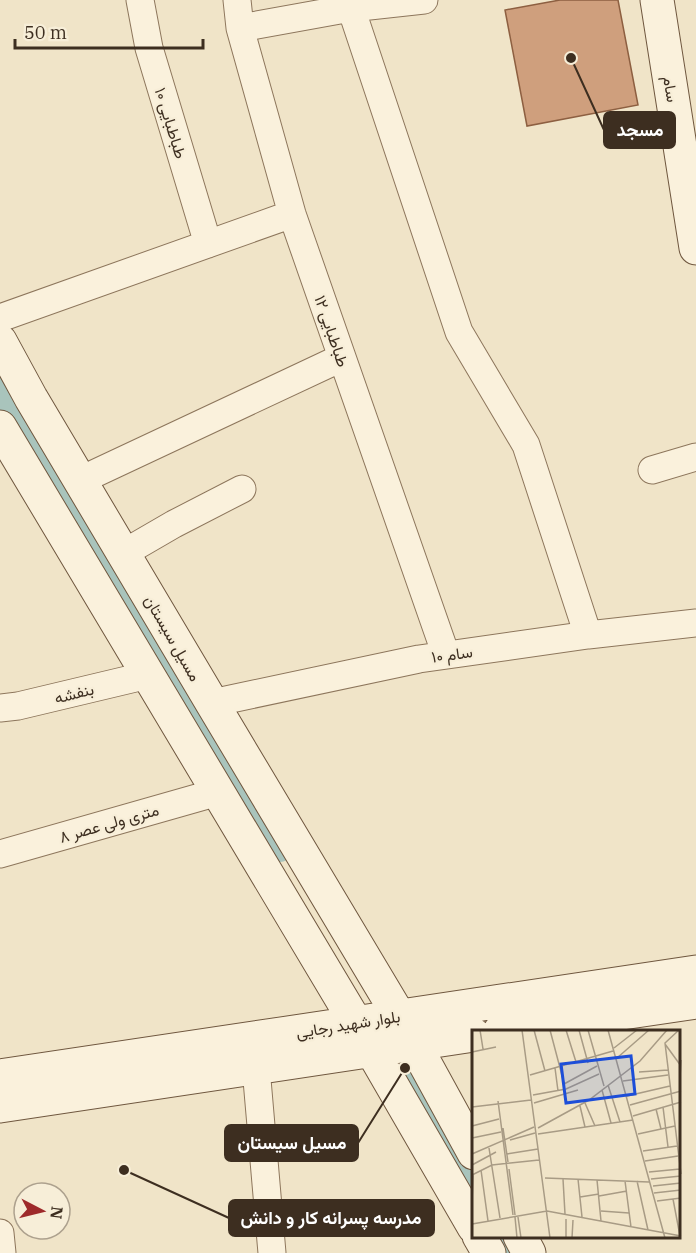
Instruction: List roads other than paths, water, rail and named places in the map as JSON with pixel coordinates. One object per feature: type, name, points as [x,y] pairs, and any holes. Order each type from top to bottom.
[{"type":"street","name":"طباطبایی ۱۰","points":[[140,0],[149,48],[208,244]]},
{"type":"street","name":"طباطبایی ۱۲","points":[[237,0],[240,28],[292,214],[446,656]]},
{"type":"street","points":[[240,28],[351,8],[424,0]]},
{"type":"street","name":"سام","points":[[657,0],[696,248]]},
{"type":"street","points":[[351,8],[459,332],[526,445],[588,634]]},
{"type":"street","points":[[0,318],[292,214]]},
{"type":"street","name":"مسیل سیستان","points":[[0,341],[407,1030],[472,1149]]},
{"type":"street","points":[[81,480],[341,358]]},
{"type":"street","points":[[0,427],[364,1037],[472,1224]]},
{"type":"street","points":[[652,470],[696,456]]},
{"type":"street","points":[[124,553],[242,489]]},
{"type":"street","name":"سام ۱۰","points":[[212,703],[419,659],[588,634],[696,623]]},
{"type":"street","name":"بنفشه","points":[[0,708],[18,706],[148,675]]},
{"type":"street","name":"۸ متری ولی عصر","points":[[0,854],[218,792]]},
{"type":"street","name":"بلوار شهید رجایی","points":[[0,1076],[364,1037],[696,972]]},
{"type":"street","points":[[509,1030],[692,1010]]},
{"type":"street","name":"بلوار شهید رجایی","points":[[407,1030],[472,1035]]},
{"type":"street","name":"بلوار شهید رجایی","points":[[0,1106],[256,1068],[364,1037]]},
{"type":"street","points":[[256,1068],[272,1253]]},
{"type":"street","points":[[0,1233],[2,1253]]},
{"type":"street","points":[[480,1238],[489,1253]]},
{"type":"street","points":[[521,1238],[529,1253]]},
{"type":"waterway","points":[[0,391],[280,849]]},
{"type":"waterway","name":"مسیل سیستان","points":[[405,1068],[472,1187]]},
{"type":"waterway","name":"مسیل سیستان","points":[[500,1238],[508,1253]]},
{"type":"place","name":"مسجد","points":[[571,58]]},
{"type":"place","name":"مسیل سیستان","points":[[405,1068]]},
{"type":"place","name":"مدرسه پسرانه کار و دانش","points":[[124,1170]]}]
